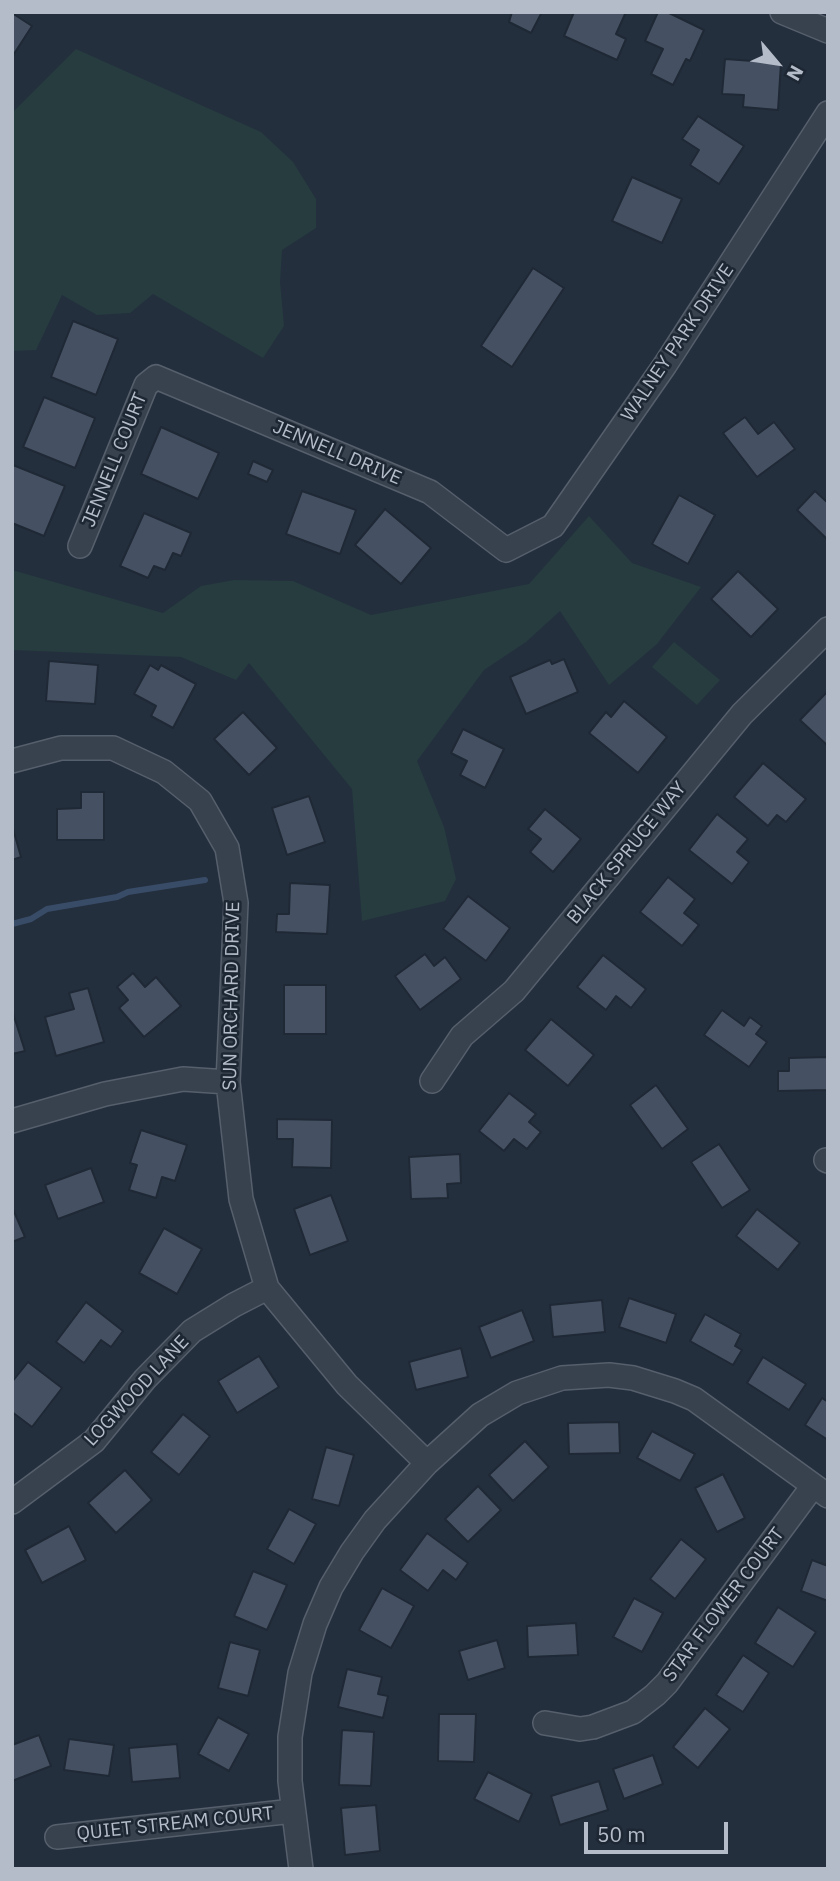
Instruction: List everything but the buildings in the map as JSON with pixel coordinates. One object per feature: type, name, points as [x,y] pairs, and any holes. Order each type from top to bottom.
[{"type":"street","points":[[782,12],[828,31]]},
{"type":"street","name":"WALNEY PARK DRIVE","points":[[506,550],[553,526],[666,365],[828,113]]},
{"type":"street","name":"JENNELL DRIVE","points":[[156,377],[430,492],[506,550]]},
{"type":"street","name":"JENNELL COURT","points":[[80,546],[146,385],[156,377]]},
{"type":"street","name":"BLACK SPRUCE WAY","points":[[432,1081],[463,1037],[514,991],[742,714],[828,629]]},
{"type":"street","name":"SUN ORCHARD DRIVE","points":[[12,761],[61,748],[113,748],[164,772],[200,801],[227,848],[236,903],[228,1082],[241,1199],[267,1288],[346,1385],[427,1464]]},
{"type":"street","points":[[12,1121],[104,1094],[183,1079],[228,1082]]},
{"type":"street","name":"LOGWOOD LANE","points":[[12,1502],[94,1441],[145,1379],[191,1331],[267,1288]]},
{"type":"street","points":[[301,1869],[290,1781],[292,1717],[300,1673],[315,1624],[331,1587],[376,1520],[427,1464],[480,1415],[517,1393],[562,1378],[609,1375],[653,1383],[694,1399],[820,1491]]},
{"type":"street","name":"STAR FLOWER COURT","points":[[545,1723],[580,1729],[593,1727],[632,1712],[655,1695],[820,1491]]},
{"type":"street","name":"QUIET STREAM COURT","points":[[57,1837],[293,1811]]},
{"type":"green space","points":[[76,49],[261,132],[293,162],[316,199],[316,228],[282,250],[280,282],[284,326],[263,358],[153,294],[130,313],[97,315],[62,295],[36,350],[12,351],[12,113]]},
{"type":"green space","points":[[589,516],[632,563],[701,587],[657,644],[609,685],[560,611],[526,642],[484,670],[417,761],[444,827],[456,879],[445,901],[362,921],[352,789],[249,663],[236,680],[181,657],[12,650],[12,570],[163,613],[201,586],[234,580],[293,581],[371,615],[529,584]]},
{"type":"green space","points":[[674,642],[720,680],[697,705],[652,667]]},
{"type":"waterway","points":[[12,924],[31,919],[47,909],[205,880]]}]
